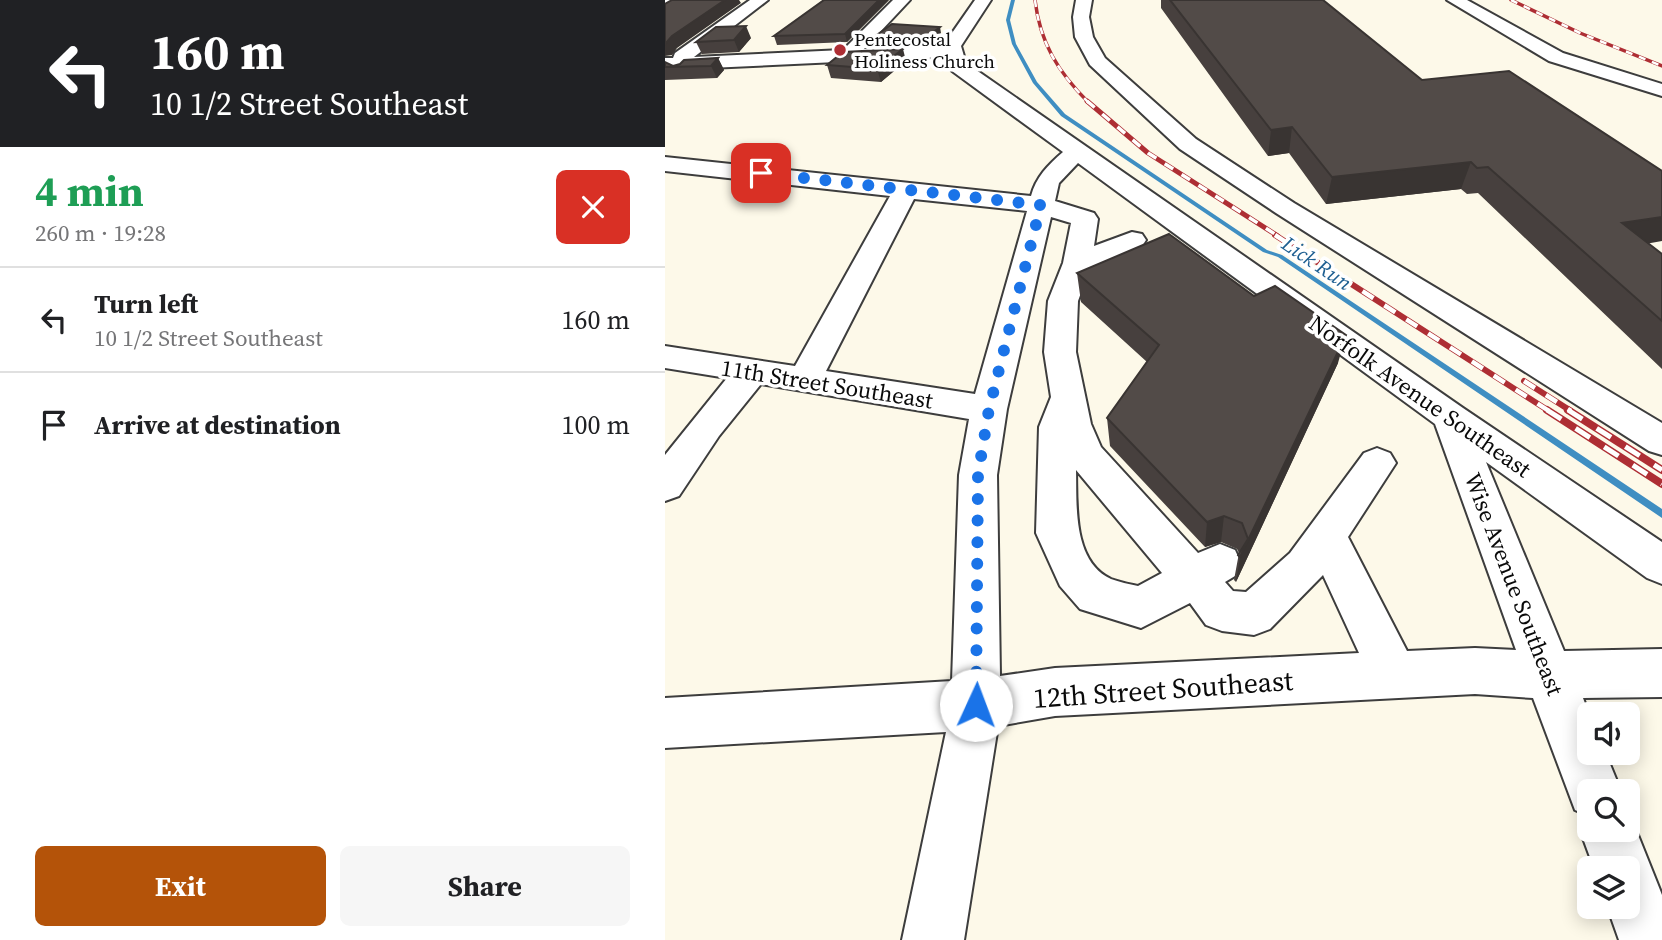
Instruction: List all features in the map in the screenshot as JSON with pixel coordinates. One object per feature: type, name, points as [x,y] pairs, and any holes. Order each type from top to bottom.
[{"type":"street","points":[[672,64],[761,0]]},
{"type":"street","points":[[848,56],[902,0]]},
{"type":"street","points":[[672,64],[951,51],[955,40],[983,0]]},
{"type":"street","points":[[1084,0],[1080,17],[1084,37],[1097,61],[1188,144],[1285,208],[1662,441]]},
{"type":"street","points":[[1455,0],[1556,57],[1662,90]]},
{"type":"street","name":"Norfolk Avenue Southeast","points":[[951,51],[960,67],[1077,152],[1662,565]]},
{"type":"street","points":[[665,85],[680,69],[672,64]]},
{"type":"street","points":[[933,940],[976,705],[978,475],[989,409],[1048,183],[1056,170],[1077,152]]},
{"type":"street","points":[[665,164],[1041,205],[1085,219],[1077,263],[1063,301],[1060,352],[1073,424],[1086,455],[1204,576],[1222,610],[1254,614],[1305,566],[1377,463]]},
{"type":"street","points":[[804,380],[906,190]]},
{"type":"street","points":[[1077,263],[1132,240]]},
{"type":"street","points":[[1004,351],[1060,352]]},
{"type":"street","name":"11th Street Southeast","points":[[665,357],[989,409]]},
{"type":"street","points":[[665,485],[707,425],[753,372]]},
{"type":"street","points":[[1068,393],[1056,426],[1057,533],[1075,573],[1096,595],[1141,607],[1204,576]]},
{"type":"street","name":"Wise Avenue Southeast","points":[[1450,417],[1589,779]]},
{"type":"street","points":[[1326,536],[1394,675]]},
{"type":"street","name":"12th Street Southeast","points":[[665,723],[976,705],[1055,692],[1475,671],[1550,675],[1662,673]]},
{"type":"street","points":[[1640,914],[1650,940]]},
{"type":"building","points":[[672,0],[725,0],[672,36],[665,44],[665,4]]},
{"type":"building","points":[[824,0],[879,0],[845,34],[774,36]]},
{"type":"building","points":[[1170,0],[1323,0],[1422,80],[1509,71],[1662,171],[1662,217],[1622,223],[1662,254],[1662,321],[1488,167],[1477,168],[1471,162],[1332,177],[1292,127],[1271,130]]},
{"type":"building","points":[[892,24],[940,27],[926,38],[870,40]]},
{"type":"building","points":[[746,26],[734,40],[696,42],[716,27]]},
{"type":"building","points":[[903,49],[877,69],[827,65],[843,52]]},
{"type":"building","points":[[718,58],[711,66],[665,67],[665,62],[673,66],[684,60]]},
{"type":"building","points":[[1169,234],[1254,296],[1275,286],[1346,335],[1240,557],[1238,555],[1248,539],[1242,523],[1224,516],[1207,522],[1107,418],[1159,345],[1077,273]]},
{"type":"waterway","name":"Lick Run","points":[[1013,0],[1008,20],[1014,44],[1035,83],[1063,115],[1265,251],[1280,256],[1662,514]]},
{"type":"railway","points":[[1035,0],[1041,30],[1052,56],[1068,80],[1088,102]]},
{"type":"railway","points":[[1511,0],[1580,33],[1662,66]]},
{"type":"railway","points":[[1088,102],[1148,153],[1278,236]]},
{"type":"railway","points":[[1275,235],[1549,411]]},
{"type":"railway","points":[[1524,381],[1571,411]]},
{"type":"railway","points":[[1547,410],[1662,484]]},
{"type":"railway","points":[[1568,410],[1662,470]]},
{"type":"place","name":"Pentecostal Holiness Church","points":[[840,50]]},
{"type":"route","points":[[761,173],[1041,205],[989,409],[978,475],[976,535],[979,617],[976,705]]}]
